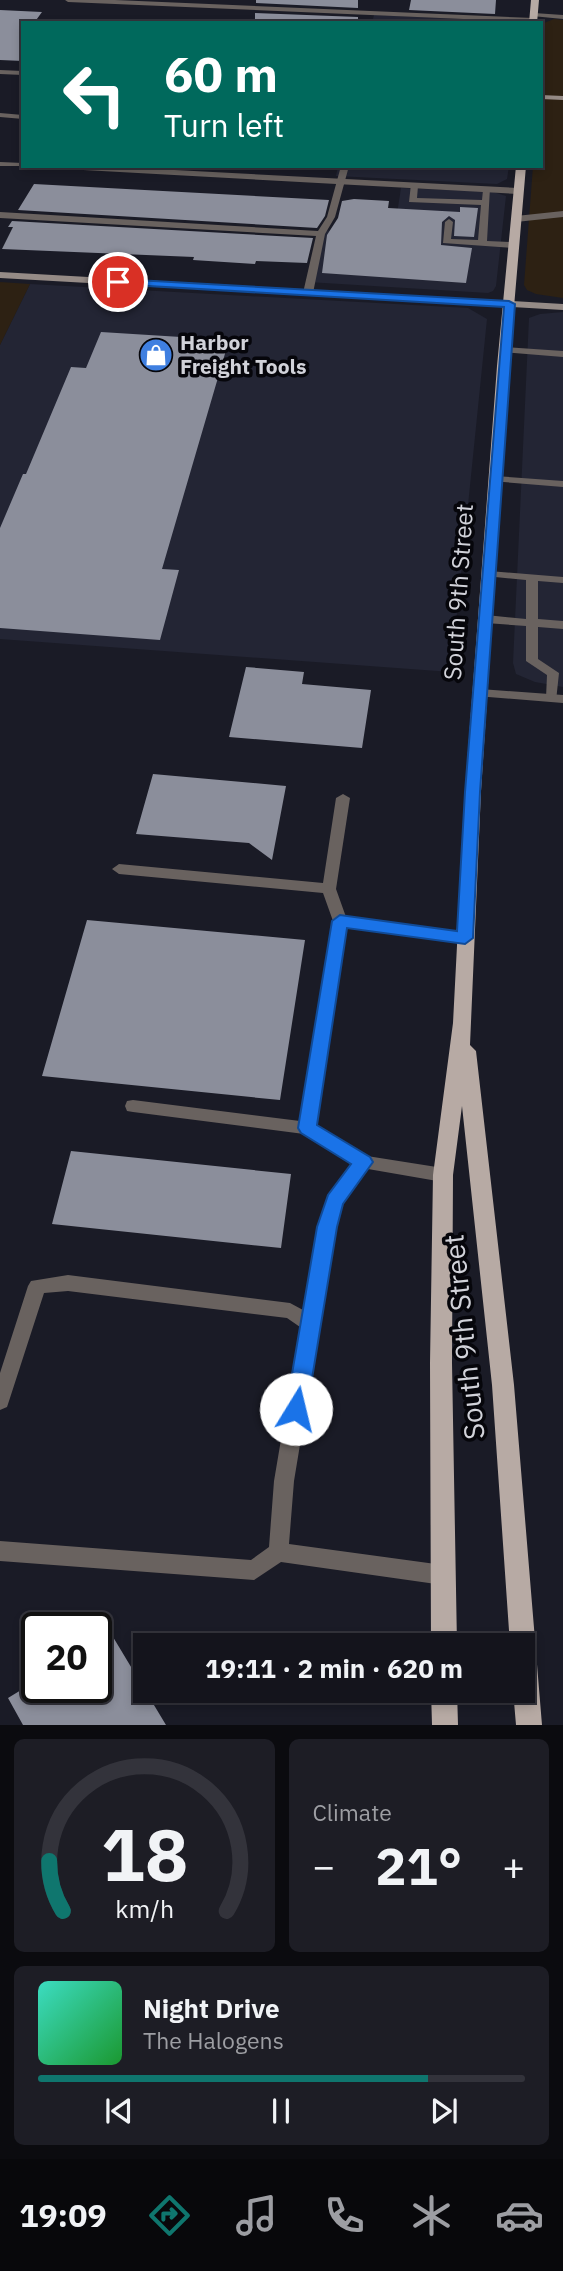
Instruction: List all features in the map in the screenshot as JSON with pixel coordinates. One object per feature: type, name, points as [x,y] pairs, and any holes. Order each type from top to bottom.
[{"type":"main road","points":[[533,19],[535,0]]},
{"type":"main road","points":[[543,97],[563,99]]},
{"type":"main road","name":"South 9th Street","points":[[444,1633],[440,1363],[443,1175],[463,1023],[465,938],[480,693],[504,350],[521,168]]},
{"type":"main road","points":[[0,275],[563,307]]},
{"type":"main road","name":"South 9th Street","points":[[463,1023],[503,1385],[522,1633]]},
{"type":"main road","points":[[444,1703],[445,1725]]},
{"type":"main road","points":[[527,1703],[529,1725]]},
{"type":"street","points":[[68,0],[533,19],[563,17]]},
{"type":"street","points":[[0,72],[21,73]]},
{"type":"street","points":[[0,116],[21,117]]},
{"type":"street","points":[[0,164],[21,165]]},
{"type":"street","points":[[84,168],[518,191]]},
{"type":"street","points":[[308,293],[321,234],[331,217],[344,168]]},
{"type":"street","points":[[414,186],[411,200],[453,215],[483,217]]},
{"type":"street","points":[[455,188],[453,215],[446,241],[513,245]]},
{"type":"street","points":[[482,243],[487,190]]},
{"type":"street","points":[[516,219],[563,214]]},
{"type":"street","points":[[0,215],[321,234]]},
{"type":"street","points":[[504,350],[563,354]]},
{"type":"street","points":[[495,479],[563,484]]},
{"type":"street","points":[[489,574],[563,580]]},
{"type":"street","points":[[480,693],[557,699],[553,673],[532,661],[532,578]]},
{"type":"street","points":[[485,619],[563,625]]},
{"type":"street","points":[[307,1128],[340,921],[329,889],[343,798]]},
{"type":"street","points":[[119,869],[329,889]]},
{"type":"street","points":[[340,921],[465,938]]},
{"type":"street","points":[[133,1106],[307,1128],[364,1162],[443,1175]]},
{"type":"street","points":[[278,1552],[284,1481],[327,1227],[335,1200],[364,1162]]},
{"type":"street","points":[[0,1401],[37,1286],[68,1283],[290,1311],[310,1323]]},
{"type":"street","points":[[6,1556],[174,1562],[254,1570],[278,1552],[443,1575]]},
{"type":"shaded area","points":[[374,15],[512,21],[372,21]]},
{"type":"shaded area","points":[[554,19],[563,20],[563,298],[536,294],[527,290],[524,285],[533,168],[543,168],[544,23]]},
{"type":"shaded area","points":[[338,168],[509,168],[507,179],[497,184],[336,176]]},
{"type":"shaded area","points":[[401,188],[493,192],[506,196],[496,286],[493,291],[488,293],[308,282],[321,230],[394,233]]},
{"type":"shaded area","points":[[0,282],[30,284],[0,345]]},
{"type":"shaded area","points":[[30,284],[468,308],[487,319],[451,672],[0,639],[0,345]]},
{"type":"shaded area","points":[[563,312],[563,687],[535,682],[516,674],[513,663],[529,318]]},
{"type":"building","points":[[256,0],[358,0],[358,8],[256,3]]},
{"type":"building","points":[[411,0],[496,0],[495,14],[409,10]]},
{"type":"building","points":[[0,10],[42,12],[35,21],[21,21],[21,61],[0,60]]},
{"type":"building","points":[[255,13],[358,17],[358,21],[255,21]]},
{"type":"building","points":[[34,184],[329,200],[325,216],[317,228],[18,210]]},
{"type":"building","points":[[342,201],[389,201],[388,208],[460,212],[460,207],[478,208],[474,237],[454,236],[455,220],[449,216],[442,222],[441,245],[472,248],[466,283],[322,273],[327,235],[338,218]]},
{"type":"building","points":[[12,221],[313,238],[307,263],[256,261],[255,264],[193,260],[194,257],[2,249],[13,227],[8,227]]},
{"type":"building","points":[[101,332],[229,340],[162,569],[179,570],[160,640],[0,628],[0,528],[71,367],[86,368]]},
{"type":"building","points":[[246,667],[304,672],[302,684],[371,690],[362,748],[229,737]]},
{"type":"building","points":[[153,774],[286,786],[272,860],[249,843],[136,834]]},
{"type":"building","points":[[87,920],[305,940],[280,1100],[42,1076]]},
{"type":"building","points":[[71,1151],[291,1174],[281,1248],[52,1224]]},
{"type":"building","points":[[112,1635],[133,1670],[133,1703],[153,1703],[166,1725],[23,1725],[8,1698],[21,1690],[21,1703],[112,1703]]},
{"type":"place","name":"Harbor Freight Tools","points":[[156,355]]},
{"type":"route","points":[[118,282],[509,304],[473,792],[465,938],[340,921],[307,1128],[364,1162],[335,1200],[327,1227],[296,1409]]}]
